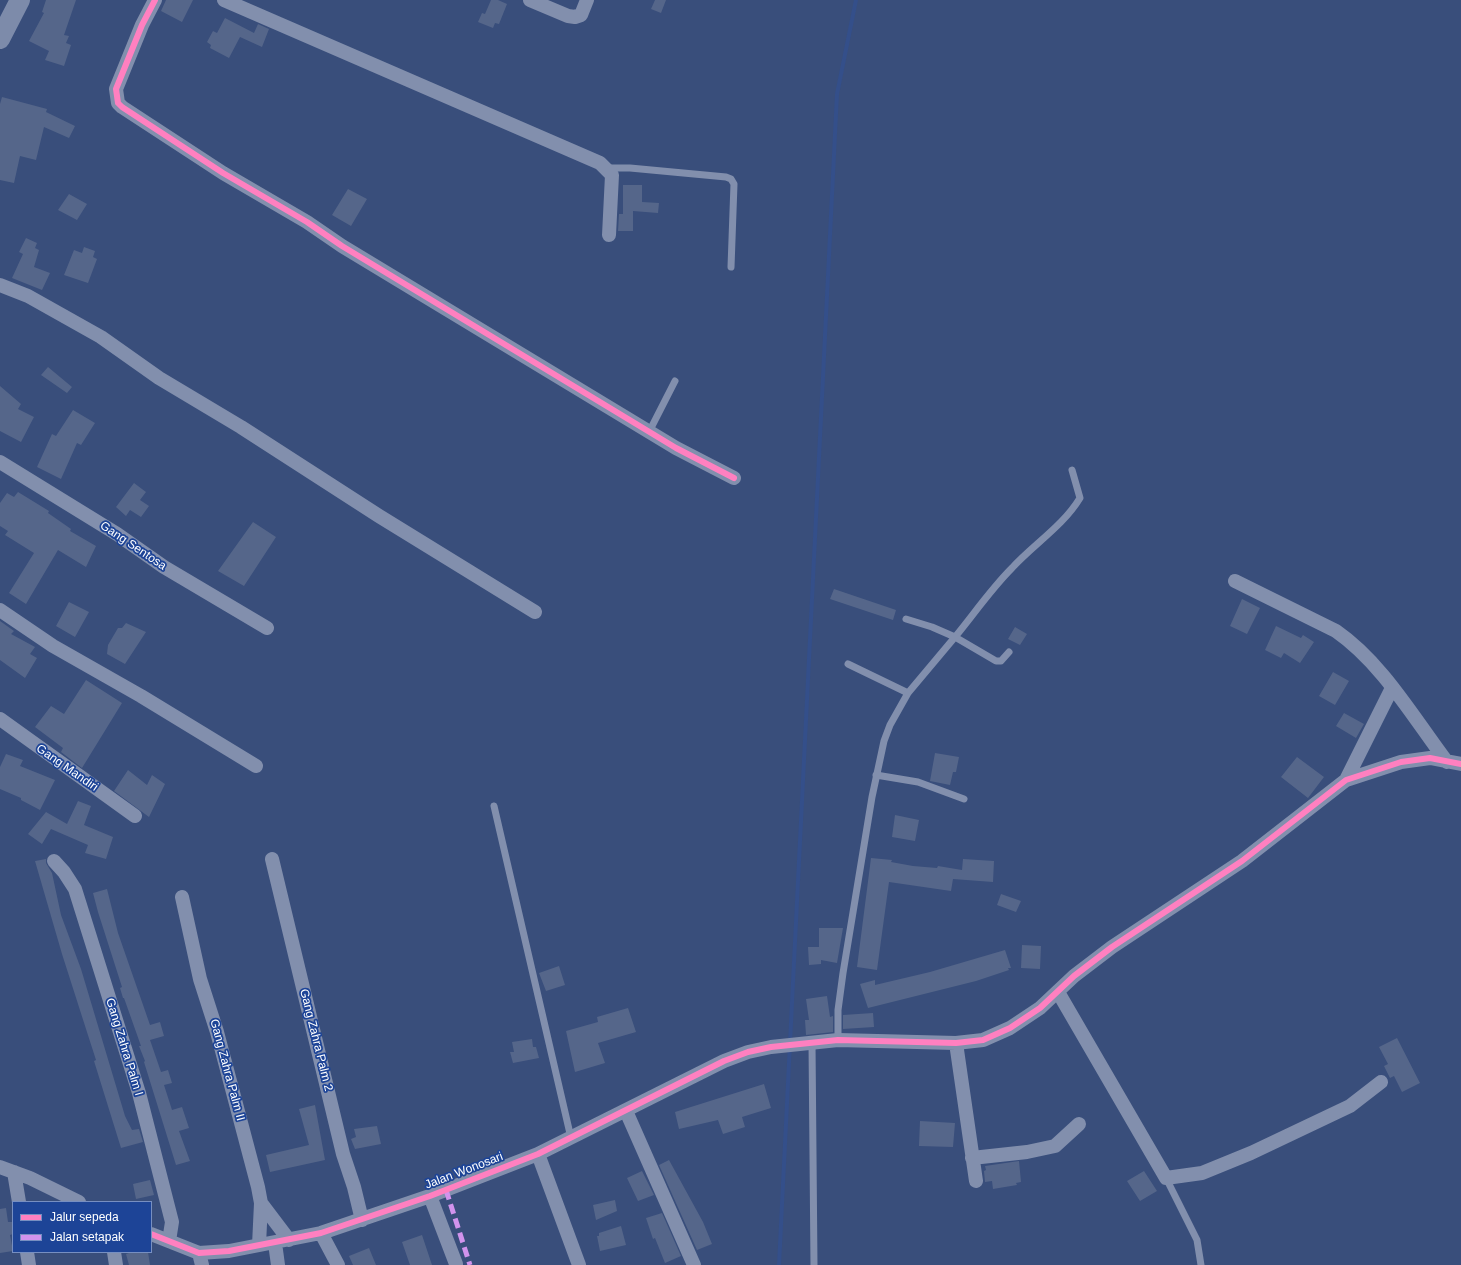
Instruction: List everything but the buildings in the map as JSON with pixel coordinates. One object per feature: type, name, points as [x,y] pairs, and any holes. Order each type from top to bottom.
[{"type":"street","points":[[0,39],[20,0]]},
{"type":"street","points":[[156,0],[142,25],[116,89],[118,103],[122,107],[223,173],[306,222],[342,246],[649,432],[734,478]]},
{"type":"street","points":[[224,0],[592,159],[607,168],[612,175],[609,234]]},
{"type":"street","points":[[530,0],[568,16],[575,17],[581,15],[587,0]]},
{"type":"street","points":[[0,285],[28,296],[101,337],[159,378],[241,427],[372,512],[535,612]]},
{"type":"street","name":"Gang Sentosa","points":[[0,462],[117,534],[164,567],[268,628]]},
{"type":"street","points":[[1235,581],[1336,630],[1349,640],[1457,763]]},
{"type":"street","points":[[0,610],[53,646],[141,696],[256,766]]},
{"type":"street","points":[[1346,780],[1392,688]]},
{"type":"street","name":"Gang Mandiri","points":[[0,719],[135,816]]},
{"type":"street","points":[[1346,780],[1401,762],[1430,758],[1457,763]]},
{"type":"street","name":"Jalan Wonosari","points":[[152,1234],[169,1241],[200,1259],[229,1251],[321,1233],[430,1196],[538,1154],[724,1061],[748,1052],[771,1047],[838,1040],[956,1043],[983,1040],[1010,1028],[1040,1008],[1074,976],[1112,947],[1242,861],[1346,780]]},
{"type":"street","name":"Gang Zahra Palm 2","points":[[272,859],[343,1154],[354,1187],[362,1220]]},
{"type":"street","name":"Gang Zahra Palm I","points":[[54,861],[64,872],[75,889],[137,1087],[172,1222],[169,1241]]},
{"type":"street","name":"Gang Zahra Palm II","points":[[182,897],[200,979],[217,1032],[236,1108],[248,1146],[261,1203],[259,1245]]},
{"type":"street","points":[[1058,992],[1166,1178],[1202,1173],[1251,1153],[1350,1106],[1381,1082]]},
{"type":"street","points":[[956,1043],[976,1181]]},
{"type":"street","points":[[626,1111],[694,1265]]},
{"type":"street","points":[[972,1158],[1027,1152],[1055,1146],[1079,1124]]},
{"type":"street","points":[[538,1154],[579,1265]]},
{"type":"street","points":[[0,1167],[30,1178],[77,1201]]},
{"type":"street","points":[[14,1172],[19,1201]]},
{"type":"street","points":[[430,1196],[456,1264]]},
{"type":"street","points":[[261,1203],[289,1240]]},
{"type":"street","points":[[321,1233],[338,1265]]},
{"type":"street","points":[[275,1243],[278,1265]]},
{"type":"street","points":[[27,1253],[29,1265]]},
{"type":"street","points":[[114,1253],[116,1265]]},
{"type":"lane","points":[[607,168],[630,168],[726,177],[731,179],[734,184],[731,267]]},
{"type":"lane","points":[[649,432],[675,381]]},
{"type":"lane","points":[[838,1040],[838,1010],[876,775],[890,725],[908,693],[1012,568],[1040,543],[1075,507],[1080,498],[1072,470]]},
{"type":"lane","points":[[906,619],[932,627],[955,637],[996,661],[1001,661],[1009,652]]},
{"type":"lane","points":[[848,664],[908,693]]},
{"type":"lane","points":[[876,775],[918,782],[964,799]]},
{"type":"lane","points":[[494,806],[571,1138]]},
{"type":"lane","points":[[810,1043],[814,1265]]},
{"type":"lane","points":[[1166,1178],[1197,1240],[1201,1265]]},
{"type":"waterway","points":[[779,1265],[837,94],[856,0]]},
{"type":"marked path","points":[[446,1190],[470,1265]]},
{"type":"cycle path","points":[[155,0],[142,25],[116,89],[118,103],[122,107],[223,173],[307,222],[342,246],[676,448],[734,478]]},
{"type":"cycle path","points":[[152,1234],[199,1253],[229,1251],[321,1233],[430,1196],[538,1154],[724,1061],[748,1052],[771,1047],[838,1040],[956,1043],[983,1040],[1010,1028],[1040,1008],[1074,976],[1112,947],[1242,861],[1346,780],[1401,762],[1430,758],[1461,764]]}]
